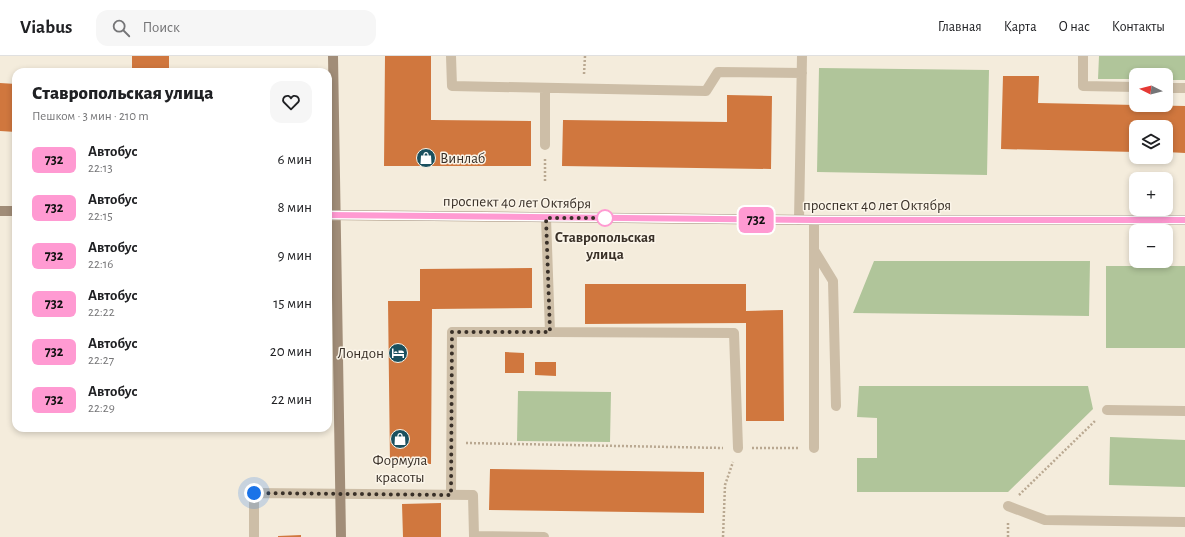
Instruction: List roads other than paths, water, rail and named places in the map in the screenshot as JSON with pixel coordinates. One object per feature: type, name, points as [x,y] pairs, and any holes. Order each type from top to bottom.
[{"type":"street","points":[[332,136],[333,56]]},
{"type":"street","points":[[0,211],[12,211]]},
{"type":"street","name":"проспект 40 лет Октября","points":[[332,215],[799,220],[1185,220]]},
{"type":"street","points":[[332,246],[341,537]]},
{"type":"lane","points":[[451,56],[452,86],[706,91],[718,72],[802,73]]},
{"type":"lane","points":[[799,220],[802,56]]},
{"type":"lane","points":[[1083,56],[1083,86],[1129,87]]},
{"type":"lane","points":[[545,88],[545,145]]},
{"type":"lane","points":[[1173,88],[1185,88]]},
{"type":"lane","points":[[546,218],[550,332]]},
{"type":"lane","points":[[814,220],[814,448]]},
{"type":"lane","points":[[814,250],[833,281],[836,406]]},
{"type":"lane","points":[[451,495],[452,332],[734,333],[738,448]]},
{"type":"lane","points":[[1107,410],[1185,411]]},
{"type":"lane","points":[[254,537],[254,493],[473,495],[474,537],[544,537]]},
{"type":"lane","points":[[1008,506],[1045,520],[1185,522]]},
{"type":"place","name":"Винлаб","points":[[426,158]]},
{"type":"place","name":"Ставропольская улица","points":[[605,218]]},
{"type":"place","name":"Лондон","points":[[398,353]]},
{"type":"place","name":"Формула красоты","points":[[400,439]]}]
